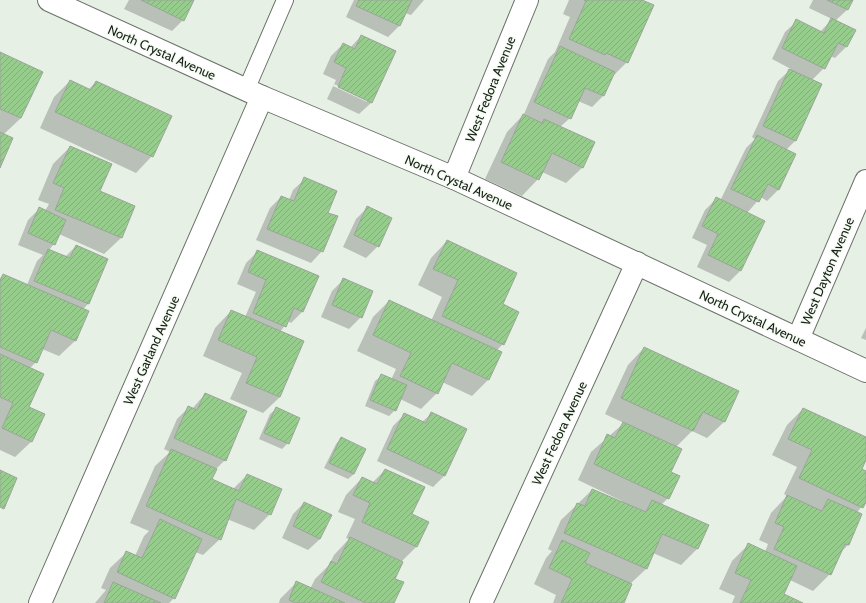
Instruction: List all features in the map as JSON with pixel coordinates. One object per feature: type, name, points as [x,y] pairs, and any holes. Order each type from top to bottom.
[{"type":"street","name":"West Fedora Avenue","points":[[454,178],[526,0]]},
{"type":"street","name":"North Crystal Avenue","points":[[62,3],[254,93],[454,178],[866,371]]},
{"type":"street","name":"West Garland Avenue","points":[[40,603],[254,93]]},
{"type":"street","name":"West Dayton Avenue","points":[[798,339],[866,181]]},
{"type":"street","name":"West Fedora Avenue","points":[[481,603],[637,263]]},
{"type":"lane","points":[[254,93],[285,0]]},
{"type":"building","points":[[141,0],[194,0],[184,21]]},
{"type":"building","points":[[359,0],[412,0],[400,26],[356,6]]},
{"type":"building","points":[[584,0],[642,0],[654,5],[628,63],[606,53],[605,55],[569,39],[586,1]]},
{"type":"building","points":[[827,0],[853,0],[848,10]]},
{"type":"building","points":[[831,18],[856,30],[847,47],[838,43],[825,69],[782,48],[796,19],[824,33]]},
{"type":"building","points":[[361,35],[396,51],[372,103],[338,87],[346,68],[334,62],[343,43],[355,49]]},
{"type":"building","points":[[560,46],[615,72],[604,96],[585,88],[571,119],[534,102]]},
{"type":"building","points":[[0,52],[43,72],[21,118],[0,109]]},
{"type":"building","points":[[789,69],[822,84],[796,141],[763,126]]},
{"type":"building","points":[[70,80],[91,90],[96,81],[172,116],[153,157],[55,112]]},
{"type":"building","points":[[523,114],[542,123],[544,119],[595,142],[583,168],[552,153],[539,180],[501,162]]},
{"type":"building","points":[[0,132],[13,138],[0,168]]},
{"type":"building","points":[[757,135],[796,154],[779,190],[768,184],[759,202],[731,189]]},
{"type":"building","points":[[70,146],[112,164],[100,191],[135,206],[122,238],[55,210],[64,188],[53,183]]},
{"type":"building","points":[[304,177],[337,191],[328,213],[338,216],[323,252],[267,229],[281,196],[294,201]]},
{"type":"building","points":[[716,197],[765,221],[741,271],[708,255],[718,234],[702,226]]},
{"type":"building","points":[[367,206],[392,218],[379,247],[354,235]]},
{"type":"building","points":[[39,207],[66,220],[55,245],[28,233]]},
{"type":"building","points":[[447,240],[517,273],[503,304],[519,312],[504,345],[442,316],[458,280],[433,269]]},
{"type":"building","points":[[76,245],[108,259],[89,304],[34,281],[48,249],[70,258]]},
{"type":"building","points":[[257,250],[319,276],[303,312],[294,308],[286,327],[253,313],[266,280],[248,272]]},
{"type":"building","points":[[3,274],[89,311],[76,341],[51,330],[37,363],[0,347],[0,281]]},
{"type":"building","points":[[343,278],[373,291],[362,318],[332,305]]},
{"type":"building","points":[[389,300],[502,352],[489,380],[452,363],[438,394],[400,376],[411,353],[373,335]]},
{"type":"building","points":[[231,310],[304,341],[280,397],[246,383],[257,357],[218,340]]},
{"type":"building","points":[[644,347],[739,391],[725,422],[703,412],[693,431],[621,398]]},
{"type":"building","points":[[0,354],[44,374],[29,407],[45,414],[32,442],[2,428],[13,403],[0,397]]},
{"type":"building","points":[[381,374],[407,385],[396,411],[370,400]]},
{"type":"building","points":[[205,393],[247,411],[226,461],[174,438],[188,406],[197,410]]},
{"type":"building","points":[[276,407],[300,418],[289,444],[264,433]]},
{"type":"building","points":[[803,408],[866,437],[866,460],[862,469],[866,471],[866,502],[863,508],[799,478],[812,450],[788,439]]},
{"type":"building","points":[[431,412],[467,429],[445,476],[387,449],[404,413],[426,423]]},
{"type":"building","points":[[623,422],[682,449],[671,472],[680,476],[669,499],[594,464],[607,434],[615,438]]},
{"type":"building","points":[[341,437],[366,449],[354,474],[329,463]]},
{"type":"building","points":[[171,449],[217,469],[212,479],[239,491],[247,474],[282,489],[271,515],[236,499],[221,540],[146,506]]},
{"type":"building","points":[[385,469],[425,487],[412,514],[429,522],[417,547],[362,522],[370,503],[353,495],[362,477],[377,484]]},
{"type":"building","points":[[0,470],[17,478],[4,509],[0,507]]},
{"type":"building","points":[[592,489],[646,512],[652,500],[709,525],[698,549],[662,534],[647,569],[564,533],[577,503],[585,506]]},
{"type":"building","points":[[787,495],[822,511],[828,499],[862,514],[849,545],[845,544],[831,575],[774,549],[784,527],[775,523]]},
{"type":"building","points":[[304,502],[332,515],[320,539],[293,526]]},
{"type":"building","points":[[160,519],[202,539],[175,599],[117,572],[126,551],[142,558]]},
{"type":"building","points":[[350,537],[403,562],[395,579],[404,582],[394,603],[366,603],[321,582],[331,561],[337,564]]},
{"type":"building","points":[[562,540],[590,553],[585,563],[632,584],[624,603],[561,603],[572,579],[549,568]]},
{"type":"building","points":[[748,543],[797,566],[784,594],[803,603],[740,603],[751,580],[735,573]]},
{"type":"building","points":[[296,581],[345,603],[295,603],[289,600]]},
{"type":"building","points":[[113,582],[161,603],[104,603]]}]
